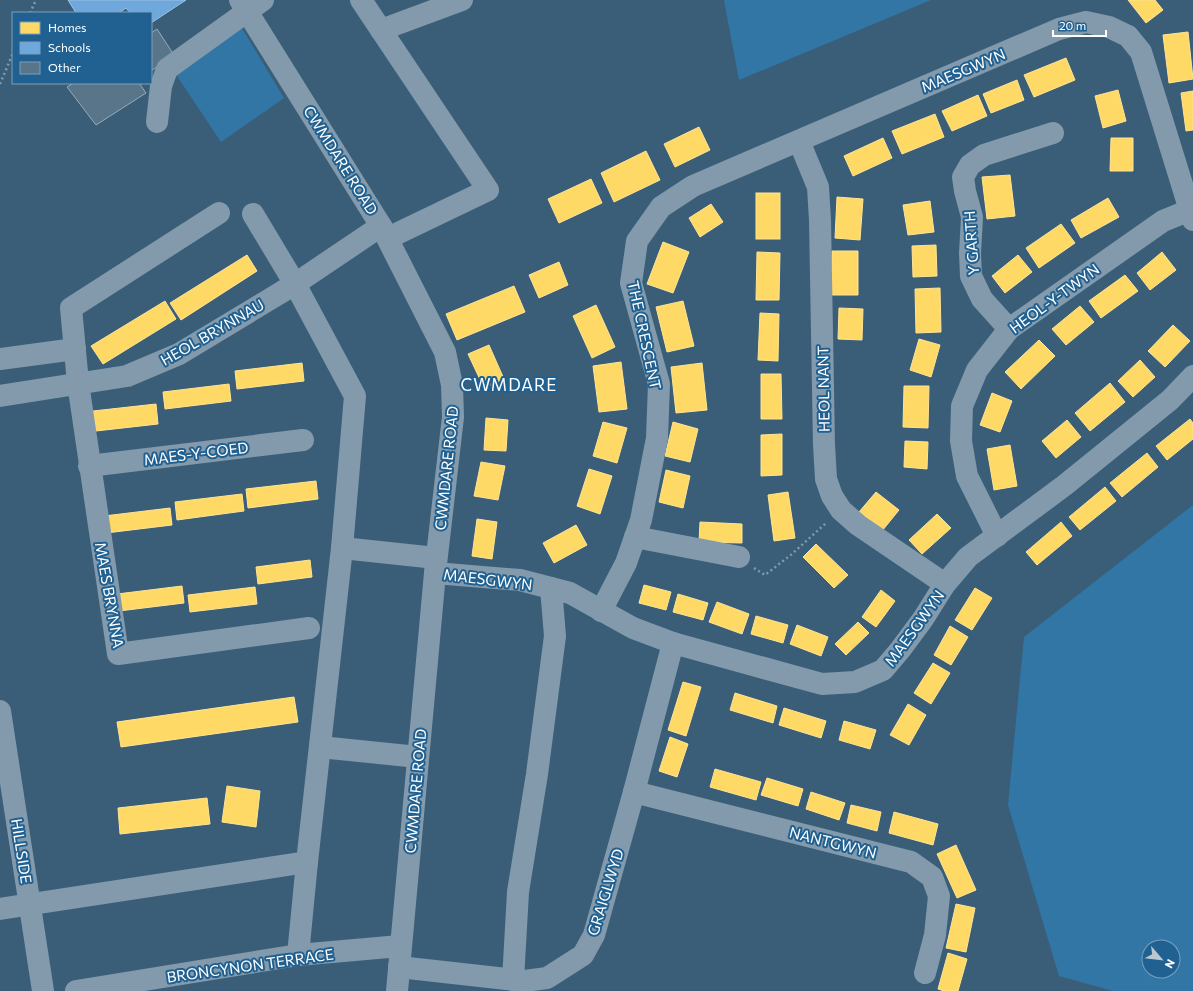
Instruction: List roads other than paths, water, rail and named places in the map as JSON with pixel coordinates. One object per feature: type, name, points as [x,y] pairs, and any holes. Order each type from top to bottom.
[{"type":"street","points":[[361,0],[381,30],[462,0]]},
{"type":"street","points":[[157,122],[161,86],[167,69],[251,4]]},
{"type":"street","name":"CWMDARE ROAD","points":[[251,4],[384,232],[445,352],[452,385],[453,417],[436,565],[397,991]]},
{"type":"street","name":"MAESGWYN","points":[[637,241],[661,207],[692,186],[1059,29],[1086,22],[1109,27],[1128,36],[1141,52],[1192,215]]},
{"type":"street","name":"HEOL BRYNNAU","points":[[0,396],[127,376],[179,354],[294,284],[384,232],[488,190],[381,30]]},
{"type":"street","name":"Y GARTH","points":[[1009,329],[982,299],[971,276],[970,253],[972,217],[965,191],[964,177],[970,165],[984,155],[1052,133]]},
{"type":"street","name":"HEOL NANT","points":[[799,141],[818,187],[826,480],[832,496],[841,510],[858,525],[945,584]]},
{"type":"street","points":[[89,466],[78,383],[71,308],[219,213]]},
{"type":"street","points":[[253,214],[294,284],[355,396],[342,548],[306,862],[298,955]]},
{"type":"street","name":"HEOL-Y-TWYN","points":[[997,536],[967,476],[961,441],[962,406],[977,370],[1009,329],[1163,221],[1192,215]]},
{"type":"street","name":"THE CRESCENT","points":[[601,611],[626,563],[641,520],[658,438],[659,384],[631,283],[637,241]]},
{"type":"street","points":[[0,359],[75,348]]},
{"type":"street","name":"MAESGWYN","points":[[342,548],[520,580],[551,588],[570,593],[633,628],[673,643],[822,684],[855,682],[883,670],[923,619],[945,584],[968,557],[1064,485],[1170,400],[1193,376]]},
{"type":"street","name":"MAES-Y-COED","points":[[89,466],[303,440]]},
{"type":"street","name":"MAES BRYNNA","points":[[89,466],[118,654],[309,628]]},
{"type":"street","points":[[635,538],[739,557]]},
{"type":"street","points":[[513,980],[518,892],[537,774],[555,636],[551,588]]},
{"type":"street","name":"GRAIGLWYD","points":[[400,957],[513,980],[525,981],[547,978],[583,955],[594,935],[634,792],[673,643]]},
{"type":"street","name":"HILLSIDE","points":[[0,711],[43,991]]},
{"type":"street","points":[[320,747],[418,757]]},
{"type":"street","name":"NANTGWYN","points":[[634,792],[911,862],[932,877],[940,896],[935,935],[925,973]]},
{"type":"street","points":[[0,909],[306,862]]},
{"type":"street","name":"BRONCYNON TERRACE","points":[[76,991],[298,955],[400,957]]},
{"type":"district","name":"CWMDARE","points":[[509,384]]}]
